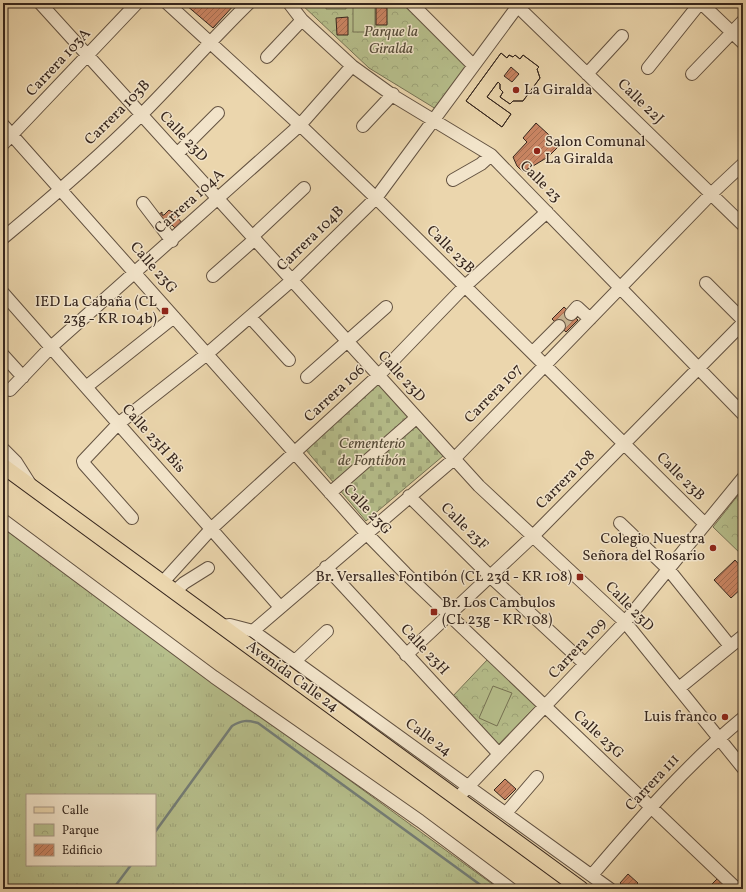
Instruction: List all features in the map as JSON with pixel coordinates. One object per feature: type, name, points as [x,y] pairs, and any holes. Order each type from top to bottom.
[{"type":"main road","name":"Avenida Calle 24","points":[[3,466],[581,889]]},
{"type":"street","name":"Carrera 103A","points":[[3,144],[137,3]]},
{"type":"street","name":"Calle 23B","points":[[167,3],[300,125],[376,198],[464,287],[534,352],[545,365],[705,524]]},
{"type":"street","name":"Carrera 103B","points":[[3,238],[62,189],[141,115],[209,42],[249,3]]},
{"type":"street","name":"Calle 23","points":[[289,3],[302,20],[352,66],[393,94],[491,155],[743,414]]},
{"type":"street","points":[[411,3],[473,65]]},
{"type":"street","points":[[648,68],[700,3],[743,43]]},
{"type":"street","name":"Carrera 104B","points":[[132,518],[83,461],[118,424],[207,354],[291,281],[376,198],[517,4]]},
{"type":"street","name":"Calle 22J","points":[[517,4],[743,225]]},
{"type":"street","name":"Calle 23D","points":[[46,5],[141,115],[479,486],[625,622],[743,768]]},
{"type":"street","points":[[266,57],[302,20]]},
{"type":"street","points":[[692,74],[743,22]]},
{"type":"street","points":[[587,74],[622,36]]},
{"type":"street","name":"Carrera 104A","points":[[10,390],[50,347],[172,241],[300,125],[352,66]]},
{"type":"street","points":[[363,126],[393,94]]},
{"type":"street","points":[[177,154],[218,113]]},
{"type":"street","name":"Calle 23G","points":[[3,125],[136,272],[174,317],[366,533],[545,707],[737,889]]},
{"type":"street","points":[[453,180],[482,164],[491,155]]},
{"type":"street","name":"Carrera 107","points":[[253,631],[454,459],[711,194],[743,164]]},
{"type":"street","points":[[214,276],[304,188]]},
{"type":"street","points":[[143,202],[172,241]]},
{"type":"street","name":"Carrera 106","points":[[168,587],[212,528],[378,376],[464,287],[547,212]]},
{"type":"street","points":[[706,283],[743,320]]},
{"type":"street","name":"Calle 23H Bis","points":[[3,293],[212,528],[280,607]]},
{"type":"street","points":[[307,377],[386,307]]},
{"type":"street","points":[[571,314],[578,308],[590,319]]},
{"type":"street","points":[[86,387],[174,317]]},
{"type":"street","points":[[250,317],[288,360]]},
{"type":"street","name":"Carrera 108","points":[[406,655],[533,536],[743,323]]},
{"type":"street","points":[[534,352],[558,327],[569,341]]},
{"type":"street","points":[[3,355],[23,377]]},
{"type":"street","points":[[330,493],[416,418]]},
{"type":"street","points":[[3,449],[16,462],[32,487]]},
{"type":"street","name":"Carrera 109","points":[[457,798],[625,622],[743,478]]},
{"type":"street","name":"Calle 23F","points":[[410,496],[491,576],[585,664]]},
{"type":"street","points":[[3,520],[214,677],[420,821],[511,889]]},
{"type":"street","points":[[620,523],[668,570],[730,646]]},
{"type":"street","name":"Calle 23H","points":[[326,567],[499,754]]},
{"type":"street","points":[[168,587],[184,583],[208,568]]},
{"type":"street","name":"Calle 24","points":[[222,626],[230,625],[253,631],[610,889]]},
{"type":"street","points":[[291,677],[291,658],[327,631]]},
{"type":"street","points":[[679,688],[743,636]]},
{"type":"street","name":"Carrera 111","points":[[592,876],[651,807],[719,738],[743,718]]},
{"type":"street","points":[[506,813],[537,777]]},
{"type":"green space","name":"Parque la Giralda","points":[[300,3],[403,3],[468,66],[436,109],[369,68]]},
{"type":"green space","points":[[326,3],[346,3],[346,9],[326,9]]},
{"type":"green space","points":[[353,3],[375,3],[375,32],[353,32]]},
{"type":"green space","name":"Cementerio de Fontibón","points":[[376,382],[443,456],[366,521],[306,450]]},
{"type":"green space","points":[[743,489],[743,556],[713,527]]},
{"type":"green space","points":[[3,528],[499,889],[3,889]]},
{"type":"green space","points":[[488,659],[537,705],[497,746],[452,697]]},
{"type":"green space","points":[[493,686],[512,693],[497,726],[479,718]]},
{"type":"building","points":[[188,3],[236,3],[213,28],[186,5]]},
{"type":"building","points":[[376,7],[387,8],[387,25],[376,25]]},
{"type":"building","points":[[348,17],[348,35],[337,35],[336,18]]},
{"type":"building","name":"La Giralda","points":[[501,53],[507,58],[509,55],[513,57],[515,55],[520,59],[523,55],[539,67],[537,69],[540,78],[523,101],[513,101],[510,104],[500,97],[503,92],[500,89],[500,84],[498,82],[487,97],[511,114],[502,127],[466,101]],"holes":[[[511,67],[519,74],[512,82],[504,76]]]},
{"type":"building","name":"La Giralda","points":[[501,53],[507,58],[509,55],[513,57],[515,55],[520,59],[523,55],[539,67],[537,69],[540,78],[523,101],[513,101],[510,104],[500,97],[503,92],[500,89],[500,84],[498,82],[487,97],[511,114],[502,127],[466,101]]},
{"type":"building","name":"Salon Comunal La Giralda","points":[[536,123],[560,145],[548,157],[523,172],[517,166],[513,157],[527,142],[523,138]]},
{"type":"building","points":[[169,210],[172,211],[183,224],[175,228],[172,225],[170,227],[158,215],[162,212],[162,215],[164,215]]},
{"type":"building","points":[[564,307],[578,320],[566,332],[552,319]]},
{"type":"building","points":[[735,560],[743,569],[743,587],[731,598],[714,580]]},
{"type":"building","points":[[505,779],[516,789],[505,800],[494,790]]},
{"type":"building","points":[[628,874],[638,883],[632,889],[627,889],[620,883]]},
{"type":"building","points":[[719,877],[734,889],[707,889]]},
{"type":"waterway","points":[[156,831],[232,726],[245,721],[251,721],[258,723],[486,889]]},
{"type":"waterway","points":[[113,889],[130,866]]},
{"type":"tunnel","points":[[559,326],[571,314]]},
{"type":"place","name":"La Giralda","points":[[516,90]]},
{"type":"place","name":"Salon Comunal La Giralda","points":[[537,151]]},
{"type":"place","name":"IED La Cabaña (CL 23g - KR 104b)","points":[[165,311]]},
{"type":"place","name":"Colegio Nuestra Señora del Rosario","points":[[713,548]]},
{"type":"place","name":"Br. Versalles Fontibón (CL 23d - KR 108)","points":[[580,577]]},
{"type":"place","name":"Br. Los Cambulos (CL 23g - KR 108)","points":[[434,612]]},
{"type":"place","name":"Luis franco","points":[[725,717]]}]
